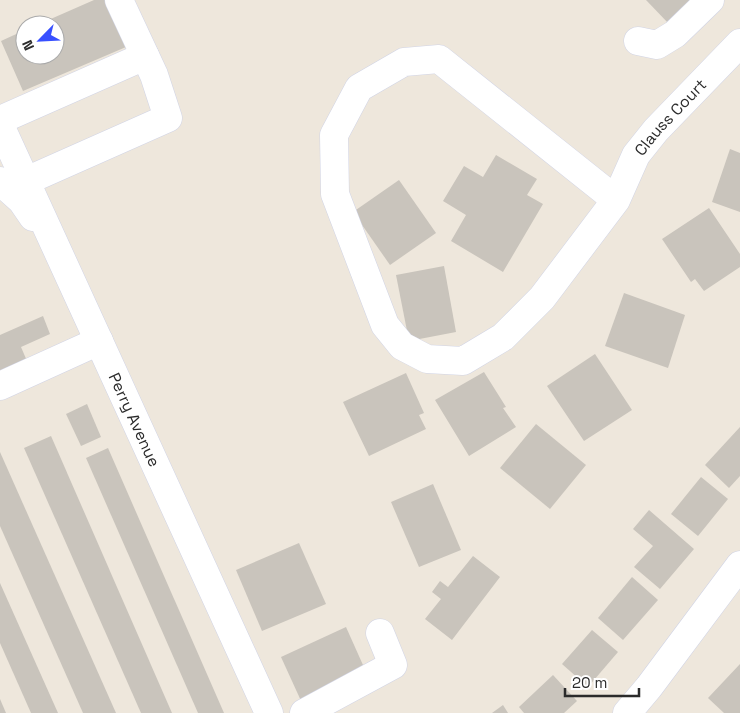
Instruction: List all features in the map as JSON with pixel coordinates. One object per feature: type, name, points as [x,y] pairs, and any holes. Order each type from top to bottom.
[{"type":"street","points":[[0,125],[13,181],[168,118],[154,75],[119,0]]},
{"type":"street","points":[[638,41],[657,45],[675,34],[710,0]]},
{"type":"street","name":"Clauss Court","points":[[616,200],[439,59],[404,62],[359,88],[334,135],[334,194],[385,325],[402,346],[427,359],[463,361],[503,337],[542,298],[616,200],[636,155],[656,130],[740,43]]},
{"type":"street","points":[[0,120],[145,56]]},
{"type":"street","name":"Perry Avenue","points":[[13,181],[22,201],[60,254],[269,713]]},
{"type":"street","points":[[0,386],[99,341]]},
{"type":"street","points":[[627,713],[649,687],[740,565]]},
{"type":"street","points":[[304,713],[393,665],[380,633]]},
{"type":"building","points":[[94,0],[105,0],[126,47],[23,91],[1,41],[15,35],[15,65],[65,65],[65,15],[60,15]]},
{"type":"building","points":[[646,0],[695,0],[670,25]]},
{"type":"building","points":[[730,149],[740,153],[740,212],[712,202]]},
{"type":"building","points":[[496,155],[537,179],[527,195],[543,204],[503,272],[451,241],[466,215],[443,201],[464,166],[483,177]]},
{"type":"building","points":[[399,180],[436,233],[390,265],[353,212]]},
{"type":"building","points":[[709,208],[740,254],[740,267],[704,291],[695,279],[691,282],[662,239]]},
{"type":"building","points":[[444,266],[456,332],[409,341],[396,275]]},
{"type":"building","points":[[624,293],[685,315],[668,368],[605,346]]},
{"type":"building","points":[[43,316],[50,334],[21,347],[30,368],[0,381],[0,335]]},
{"type":"building","points":[[595,354],[632,410],[584,441],[547,386]]},
{"type":"building","points":[[484,372],[506,407],[503,408],[516,427],[469,456],[435,400]]},
{"type":"building","points":[[406,373],[424,413],[419,415],[426,429],[369,456],[343,402]]},
{"type":"building","points":[[87,404],[101,437],[81,446],[66,414]]},
{"type":"building","points":[[536,424],[586,465],[550,509],[500,468]]},
{"type":"building","points":[[740,427],[740,476],[729,488],[705,465]]},
{"type":"building","points":[[51,436],[172,713],[141,713],[24,448]]},
{"type":"building","points":[[108,448],[224,713],[198,713],[86,458]]},
{"type":"building","points":[[0,452],[116,713],[83,713],[0,526]]},
{"type":"building","points":[[701,477],[728,499],[698,536],[671,514]]},
{"type":"building","points":[[433,484],[461,550],[419,567],[391,502]]},
{"type":"building","points":[[649,510],[694,549],[660,589],[634,567],[653,546],[633,529]]},
{"type":"building","points":[[299,543],[326,604],[262,631],[236,570]]},
{"type":"building","points":[[473,556],[500,577],[452,640],[425,619],[441,599],[432,592],[440,581],[448,587]]},
{"type":"building","points":[[632,577],[658,600],[623,640],[598,618]]},
{"type":"building","points":[[0,583],[58,713],[31,713],[0,643]]},
{"type":"building","points":[[346,627],[367,674],[302,703],[281,657]]},
{"type":"building","points":[[592,630],[618,652],[588,687],[562,664]]},
{"type":"building","points":[[740,664],[740,713],[724,713],[708,698]]},
{"type":"building","points":[[553,675],[577,701],[564,713],[524,713],[519,707]]},
{"type":"building","points":[[0,699],[6,713],[0,713]]},
{"type":"building","points":[[503,705],[508,713],[492,713]]}]
